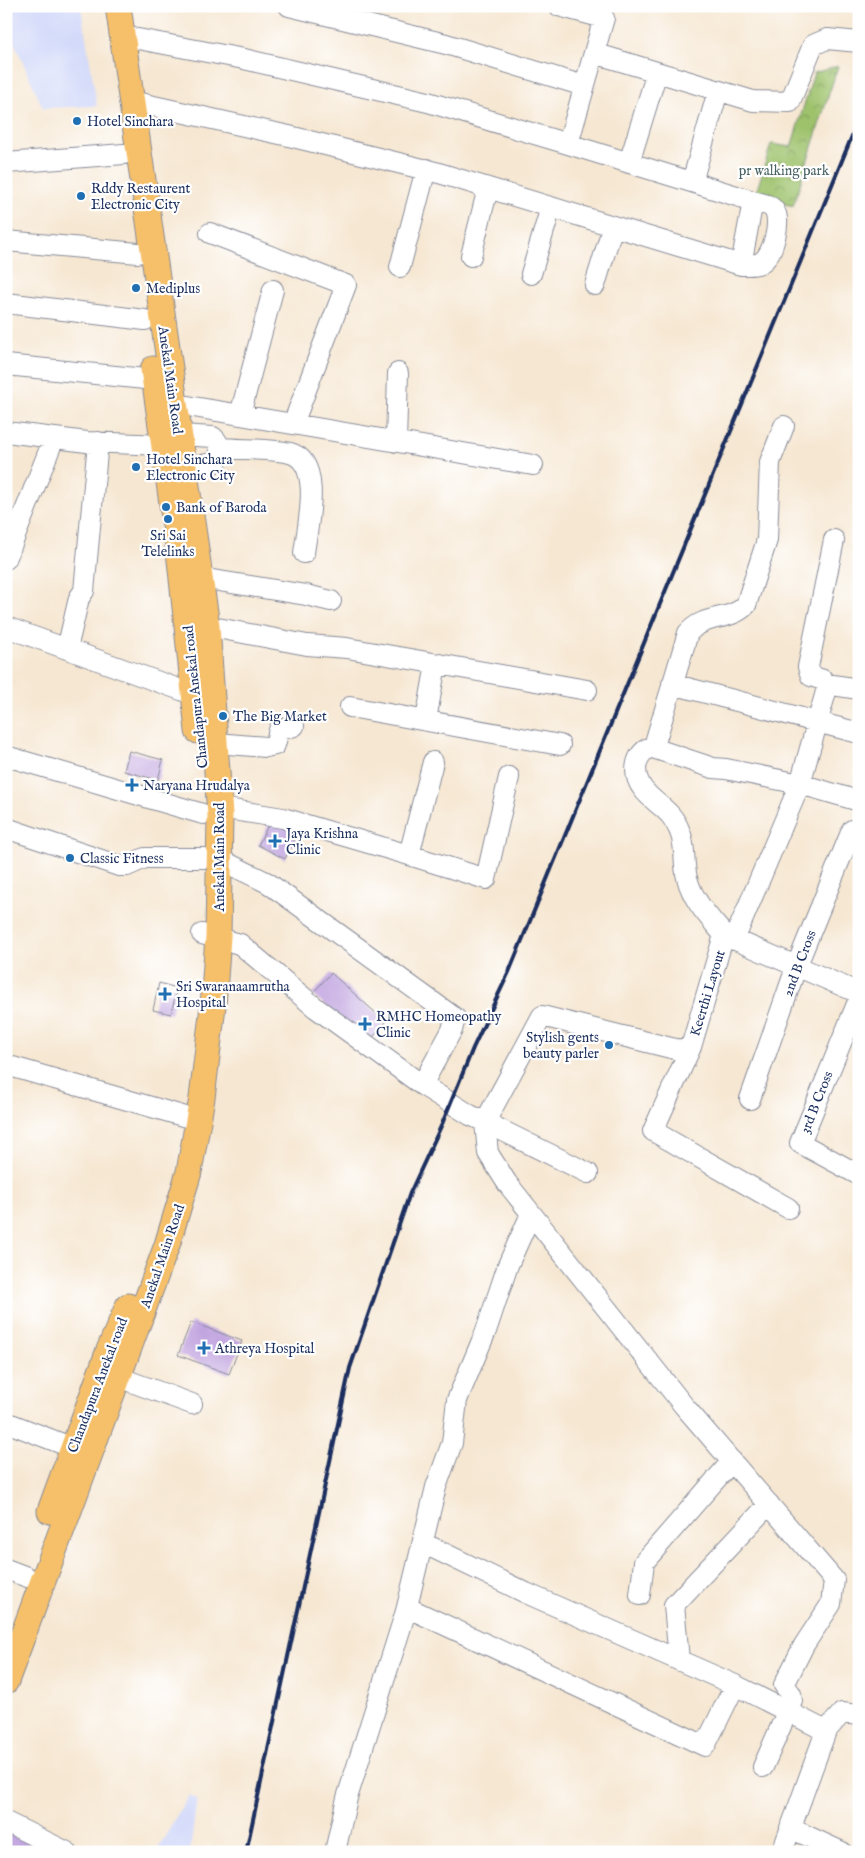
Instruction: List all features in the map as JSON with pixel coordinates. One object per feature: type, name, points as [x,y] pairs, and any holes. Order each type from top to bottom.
[{"type":"main road","points":[[102,6],[138,253],[145,320],[163,396]]},
{"type":"main road","name":"Anekal Main Road","points":[[6,1681],[167,1244],[189,1172],[203,1089],[213,859],[211,811],[216,743],[207,626],[191,578],[184,469],[172,440],[163,396],[131,101],[118,6]]},
{"type":"main road","name":"Chandapura Anekal road","points":[[172,440],[191,578],[195,695],[202,772],[211,811]]},
{"type":"main road","name":"Chandapura Anekal road","points":[[6,1631],[16,1573],[73,1448],[109,1350],[158,1233],[186,1117],[210,935]]},
{"type":"street","points":[[289,6],[446,44],[584,86]]},
{"type":"street","points":[[559,6],[604,18],[568,144]]},
{"type":"street","points":[[122,36],[244,59],[428,102],[629,162],[753,202],[766,204],[774,210],[778,219],[770,252],[764,260],[757,265],[741,265],[426,170],[289,136],[131,101]]},
{"type":"street","points":[[594,53],[753,101],[790,102],[813,45],[827,39],[859,42]]},
{"type":"street","points":[[629,162],[657,72]]},
{"type":"street","points":[[692,182],[718,91]]},
{"type":"street","points":[[6,163],[124,154]]},
{"type":"street","points":[[400,267],[426,170]]},
{"type":"street","points":[[471,256],[488,188]]},
{"type":"street","points":[[741,265],[753,202]]},
{"type":"street","points":[[531,274],[551,207]]},
{"type":"street","points":[[595,285],[612,226]]},
{"type":"street","points":[[210,233],[346,285],[293,424]]},
{"type":"street","points":[[6,241],[138,253]]},
{"type":"street","points":[[240,415],[273,290]]},
{"type":"street","points":[[6,303],[145,320]]},
{"type":"street","points":[[6,365],[163,396],[240,415],[533,465]]},
{"type":"street","points":[[396,442],[398,372]]},
{"type":"street","points":[[654,746],[688,632],[702,621],[740,611],[746,604],[767,540],[770,462],[784,426]]},
{"type":"street","points":[[6,432],[98,442],[213,437],[220,448],[219,458],[216,462],[184,469]]},
{"type":"street","points":[[6,559],[54,438]]},
{"type":"street","points":[[67,649],[79,598],[84,591],[98,442]]},
{"type":"street","points":[[220,448],[289,453],[303,460],[309,472],[311,496],[304,552]]},
{"type":"street","points":[[834,540],[808,673],[826,684],[859,688]]},
{"type":"street","points":[[191,578],[306,595],[331,601]]},
{"type":"street","points":[[207,626],[307,645],[346,648],[587,690]]},
{"type":"street","points":[[6,627],[195,695]]},
{"type":"street","points":[[426,720],[436,664]]},
{"type":"street","points":[[672,684],[859,733]]},
{"type":"street","points":[[654,746],[645,748],[636,760],[636,774],[643,789],[666,809],[681,833],[687,878],[697,903],[729,938],[800,784],[818,723],[827,688],[826,684]]},
{"type":"street","points":[[350,707],[560,745]]},
{"type":"street","points":[[216,743],[266,747],[275,745],[279,730],[294,726]]},
{"type":"street","points":[[654,746],[656,749],[713,768],[726,768],[800,784],[859,801]]},
{"type":"street","points":[[6,756],[211,811],[283,818],[486,879],[509,777]]},
{"type":"street","points":[[409,855],[434,762]]},
{"type":"street","points":[[6,828],[119,866],[127,866],[145,858],[213,859],[268,883],[455,1018],[452,1030],[422,1085]]},
{"type":"street","name":"2nd B Cross","points":[[750,1099],[797,966],[852,830]]},
{"type":"street","points":[[210,935],[240,944],[316,1008],[422,1085],[470,1115],[588,1173]]},
{"type":"street","name":"Keerthi Layout","points":[[788,1208],[653,1131],[729,938],[859,993]]},
{"type":"street","name":"3rd B Cross","points":[[859,999],[800,1144],[859,1174]]},
{"type":"street","points":[[685,1048],[542,1016],[485,1122],[485,1139],[490,1158],[531,1214],[684,1406],[834,1580],[831,1604],[804,1645],[784,1685],[791,1694],[792,1701],[763,1767]]},
{"type":"street","points":[[6,1065],[186,1117]]},
{"type":"street","points":[[335,1852],[347,1798],[406,1611],[436,1488],[452,1443],[457,1400],[486,1330],[508,1265],[531,1214]]},
{"type":"street","points":[[118,1377],[192,1404]]},
{"type":"street","points":[[6,1422],[73,1448]]},
{"type":"street","points":[[640,1595],[644,1562],[732,1461]]},
{"type":"street","points":[[679,1660],[674,1605],[769,1504]]},
{"type":"street","points":[[423,1543],[518,1589],[735,1685],[826,1731]]},
{"type":"street","points":[[406,1611],[417,1612],[705,1746],[735,1685]]},
{"type":"street","points":[[782,1852],[826,1731],[842,1714],[859,1715]]},
{"type":"street","points":[[6,1822],[67,1852]]},
{"type":"street","points":[[790,1828],[842,1852]]},
{"type":"shaded area","points":[[6,6],[81,6],[97,106],[43,108],[6,24]]},
{"type":"shaded area","points":[[189,1795],[197,1799],[190,1852],[156,1852]]},
{"type":"green space","name":"pr walking park","points":[[838,66],[793,206],[755,196],[771,144],[791,147],[814,73]]},
{"type":"building","points":[[129,751],[163,760],[158,780],[124,771]]},
{"type":"building","points":[[271,820],[298,833],[285,859],[258,845]]},
{"type":"building","points":[[331,973],[386,1022],[368,1043],[312,994]]},
{"type":"building","points":[[159,983],[177,988],[171,1014],[153,1010]]},
{"type":"building","points":[[191,1322],[242,1341],[229,1374],[178,1355]]},
{"type":"building","points":[[6,1831],[32,1843],[28,1852],[6,1852]]},
{"type":"railway","points":[[246,1852],[350,1368],[410,1193],[442,1124],[473,1048],[509,972],[859,119]]},
{"type":"place","name":"Hotel Sinchara","points":[[77,121]]},
{"type":"place","name":"Rddy Restaurent Electronic City","points":[[81,196]]},
{"type":"place","name":"Mediplus","points":[[136,288]]},
{"type":"place","name":"Hotel Sinchara Electronic City","points":[[136,467]]},
{"type":"place","name":"Bank of Baroda","points":[[166,507]]},
{"type":"place","name":"Sri Sai Telelinks","points":[[168,519]]},
{"type":"place","name":"The Big Market","points":[[223,716]]},
{"type":"place","name":"Naryana Hrudalya","points":[[132,785]]},
{"type":"place","name":"Jaya Krishna Clinic","points":[[275,841]]},
{"type":"place","name":"Classic Fitness","points":[[70,858]]},
{"type":"place","name":"Sri Swaranaamrutha Hospital","points":[[165,994]]},
{"type":"place","name":"RMHC Homeopathy Clinic","points":[[365,1024]]},
{"type":"place","name":"Stylish gents beauty parler","points":[[609,1045]]},
{"type":"place","name":"Athreya Hospital","points":[[204,1348]]}]
